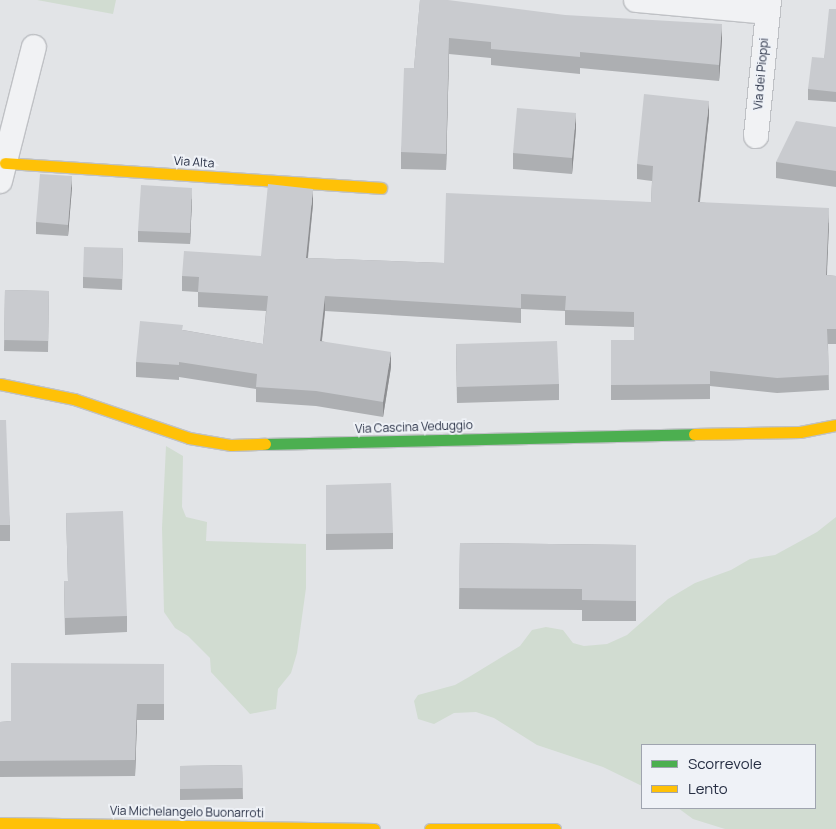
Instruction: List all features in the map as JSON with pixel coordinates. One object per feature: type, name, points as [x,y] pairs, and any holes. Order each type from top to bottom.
[{"type":"street","name":"Via dei Pioppi","points":[[636,0],[768,6],[756,136]]},
{"type":"street","points":[[2,172],[34,47]]},
{"type":"street","name":"Via Alta","points":[[2,172],[381,188]]},
{"type":"street","name":"Via Cascina Veduggio","points":[[0,384],[74,399],[189,438],[231,445],[800,432],[836,425]]},
{"type":"street","name":"Via Michelangelo Buonarroti","points":[[0,823],[374,829]]},
{"type":"street","points":[[430,829],[555,829]]},
{"type":"shaded area","points":[[37,0],[116,0],[113,14]]},
{"type":"shaded area","points":[[166,446],[183,456],[182,507],[186,517],[207,522],[206,541],[306,544],[306,588],[297,653],[291,673],[278,689],[276,709],[250,714],[211,672],[210,658],[188,636],[175,628],[164,612],[162,528]]},
{"type":"shaded area","points":[[836,517],[836,829],[725,829],[693,819],[679,809],[816,809],[816,744],[641,744],[641,786],[603,767],[537,745],[494,718],[476,712],[454,713],[434,724],[418,719],[414,701],[418,695],[455,685],[520,646],[532,630],[546,627],[563,630],[573,643],[584,646],[607,644],[627,635],[668,599],[695,583],[731,570],[750,559],[775,555],[817,532]]},
{"type":"building","points":[[420,0],[448,0],[565,15],[722,24],[719,65],[580,52],[580,57],[491,49],[491,42],[449,38],[446,154],[401,152],[404,68],[414,68]]},
{"type":"building","points":[[829,9],[836,9],[836,92],[808,89],[812,57],[824,58]]},
{"type":"building","points":[[644,94],[709,101],[698,202],[829,208],[826,275],[836,276],[836,329],[827,329],[829,375],[777,378],[710,371],[710,384],[611,385],[611,340],[634,340],[634,312],[565,310],[566,296],[521,294],[521,308],[325,296],[320,341],[391,352],[383,402],[316,391],[256,387],[257,374],[179,362],[179,365],[136,362],[140,321],[183,325],[182,330],[263,344],[268,296],[198,292],[199,277],[182,276],[184,251],[261,256],[268,184],[313,189],[306,258],[444,263],[446,193],[651,202],[653,166],[637,164]]},
{"type":"building","points":[[517,108],[576,113],[572,158],[513,153]]},
{"type":"building","points":[[796,121],[836,127],[836,171],[776,162]]},
{"type":"building","points":[[40,174],[72,176],[68,225],[36,222]]},
{"type":"building","points":[[141,185],[192,188],[190,233],[138,231]]},
{"type":"building","points":[[84,247],[123,248],[122,279],[83,277]]},
{"type":"building","points":[[5,290],[49,291],[48,341],[4,340]]},
{"type":"building","points":[[557,341],[559,384],[457,387],[456,344]]},
{"type":"building","points":[[0,420],[6,420],[10,525],[0,525]]},
{"type":"building","points":[[391,483],[393,533],[326,534],[326,485]]},
{"type":"building","points":[[123,511],[127,616],[65,618],[64,581],[68,581],[66,513]]},
{"type":"building","points":[[460,543],[636,545],[636,601],[582,600],[582,589],[459,588]]},
{"type":"building","points":[[11,663],[164,664],[164,704],[137,704],[135,760],[0,761],[0,722],[11,721]]},
{"type":"building","points":[[242,765],[243,788],[180,789],[180,766]]},
{"type":"traffic: fast","points":[[265,444],[694,434]]},
{"type":"traffic: slow","points":[[5,163],[381,188]]},
{"type":"traffic: slow","points":[[0,384],[74,399],[189,438],[231,445],[265,444]]},
{"type":"traffic: slow","points":[[694,434],[800,432],[836,425]]},
{"type":"traffic: slow","points":[[0,823],[374,829]]},
{"type":"traffic: slow","points":[[430,829],[555,829]]}]
